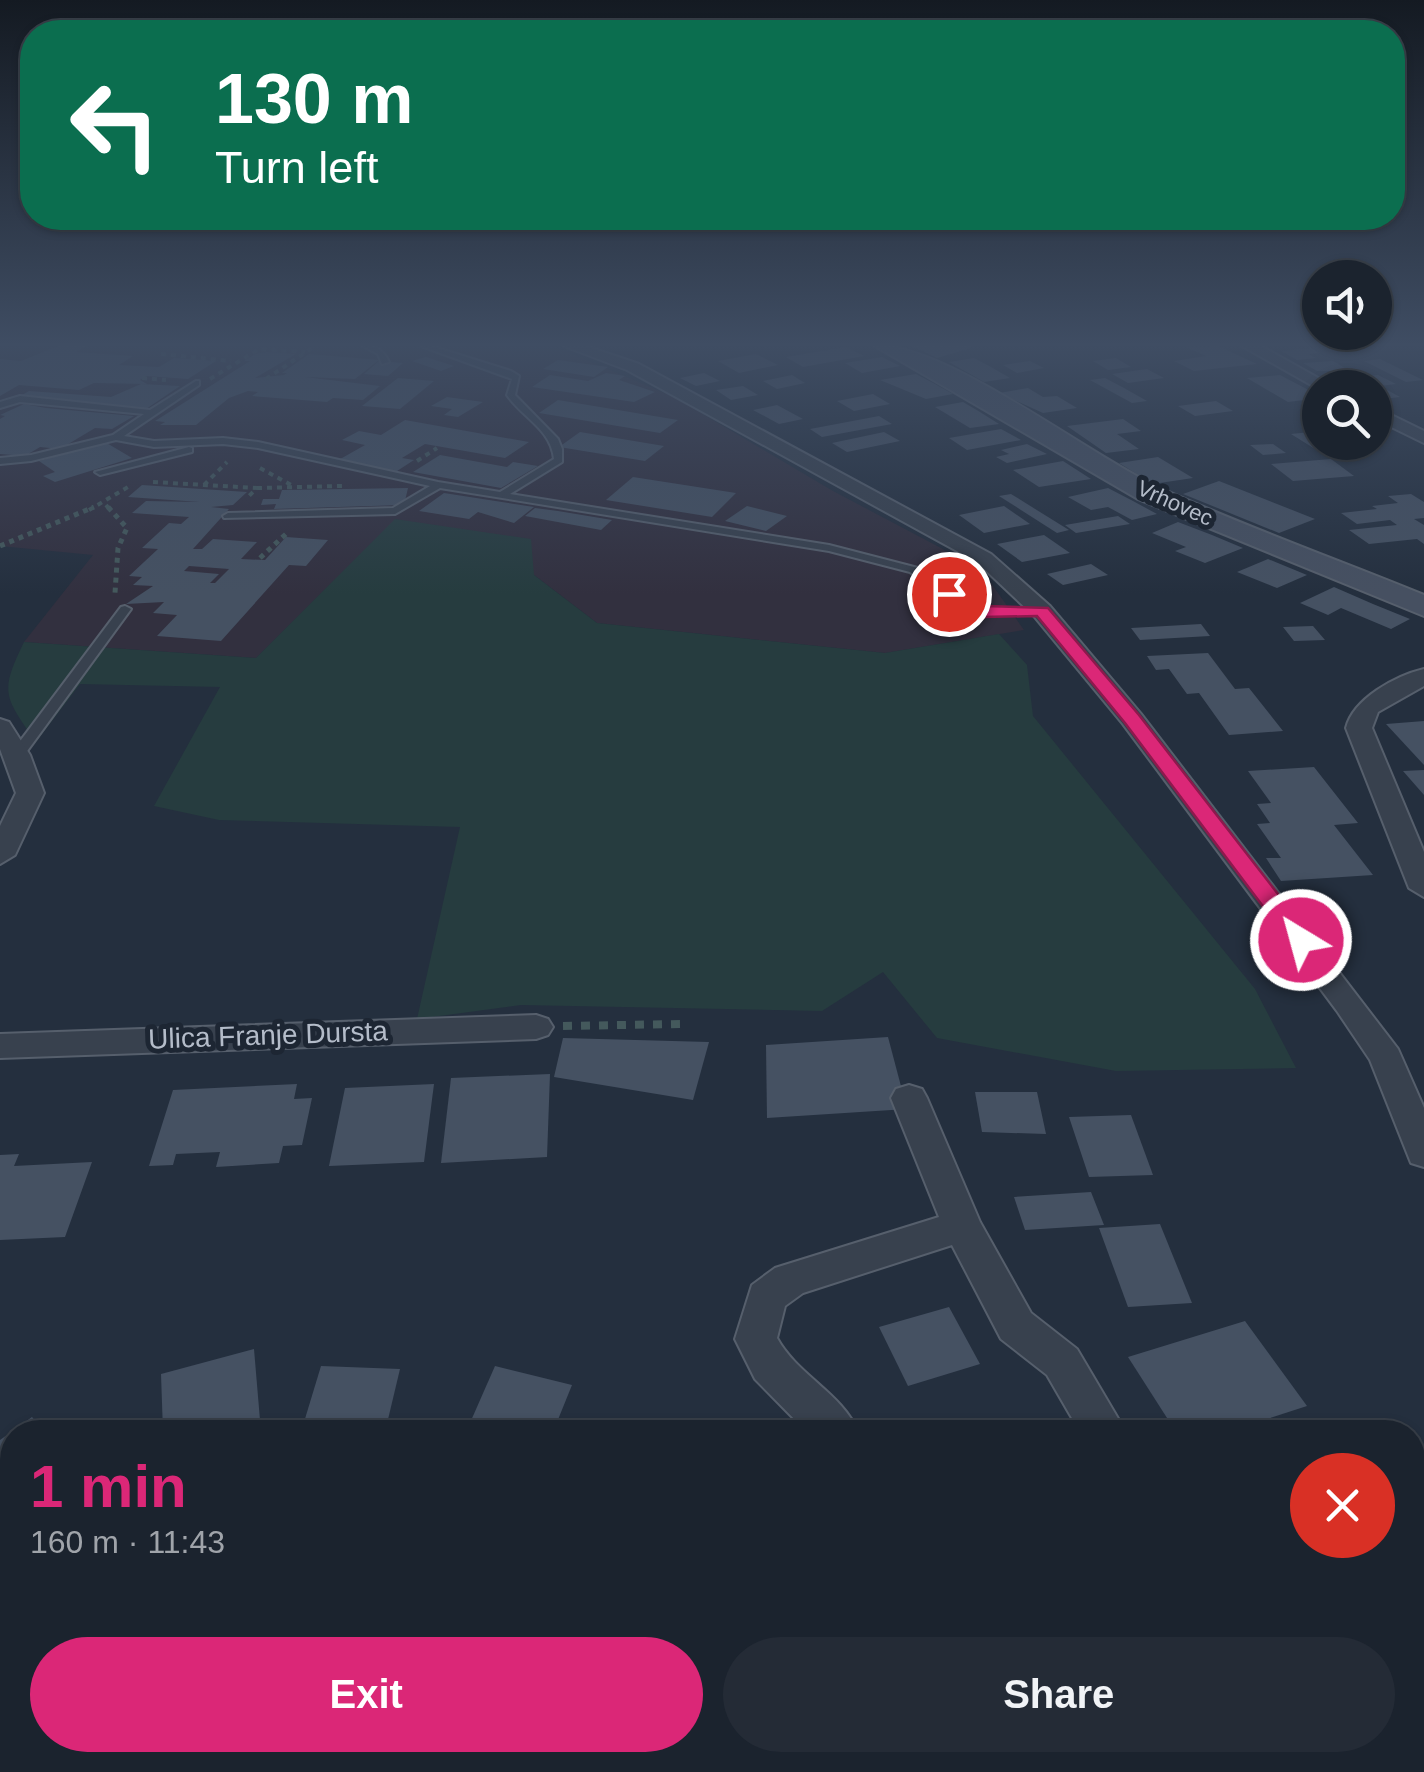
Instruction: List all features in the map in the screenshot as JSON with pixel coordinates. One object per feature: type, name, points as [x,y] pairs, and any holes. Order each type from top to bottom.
[{"type":"street","points":[[750,429],[984,558],[1042,611],[1132,719],[1349,1003],[1386,1058],[1424,1153]]},
{"type":"street","name":"Vrhovec","points":[[1039,429],[1148,493],[1424,606]]},
{"type":"street","points":[[1424,676],[1370,707],[1362,714],[1359,728],[1424,888]]},
{"type":"street","points":[[0,727],[17,755],[30,793],[0,855]]},
{"type":"street","name":"Ulica Franje Dursta","points":[[0,1046],[536,1027]]},
{"type":"street","points":[[909,1098],[962,1226],[1016,1326],[1062,1362],[1097,1420]]},
{"type":"street","points":[[824,1420],[770,1366],[756,1339],[767,1298],[789,1280],[962,1226]]},
{"type":"lane","points":[[0,461],[30,458],[120,435],[129,429]]},
{"type":"lane","points":[[500,496],[559,460],[560,453],[549,429]]},
{"type":"lane","points":[[120,435],[154,444],[258,446],[438,485],[829,548],[914,570],[930,577],[964,605],[982,612],[1042,611]]},
{"type":"lane","points":[[100,472],[202,446],[204,442]]},
{"type":"lane","points":[[228,516],[396,511],[438,485]]},
{"type":"lane","points":[[17,755],[125,609]]},
{"type":"path","points":[[203,486],[234,454]]},
{"type":"path","points":[[0,546],[14,546],[46,526],[106,505],[134,482]]},
{"type":"path","points":[[164,482],[257,488],[228,516]]},
{"type":"path","points":[[106,505],[127,528],[118,548],[114,594],[116,604],[125,609]]},
{"type":"path","points":[[536,1027],[680,1024]]},
{"type":"shaded area","points":[[0,429],[728,429],[986,576],[1024,630],[885,653],[597,623],[534,575],[396,519],[256,658],[24,642],[93,555],[0,546]]},
{"type":"green space","points":[[395,519],[531,539],[534,575],[597,623],[885,653],[999,634],[1027,665],[1033,716],[1255,989],[1296,1068],[1116,1071],[937,1038],[883,972],[822,1011],[521,1005],[417,1019],[460,827],[219,820],[154,806],[220,687],[80,684],[36,742],[11,703],[11,672],[24,642],[256,658]]},
{"type":"building","points":[[0,429],[94,429],[60,449],[40,447],[25,456],[0,454]]},
{"type":"building","points":[[391,429],[454,429],[529,442],[505,458],[425,444],[402,458],[414,460],[394,473],[335,462],[365,445],[342,440],[359,431],[381,435]]},
{"type":"building","points":[[634,429],[666,429],[660,433]]},
{"type":"building","points":[[812,429],[867,429],[822,437]]},
{"type":"building","points":[[1001,429],[1021,440],[967,450],[949,438]]},
{"type":"building","points":[[1071,429],[1141,431],[1117,434],[1139,449],[1106,453]]},
{"type":"building","points":[[580,432],[664,446],[645,461],[559,447]]},
{"type":"building","points":[[884,432],[900,441],[847,452],[832,443]]},
{"type":"building","points":[[105,442],[132,458],[55,482],[43,476],[55,472],[39,461]]},
{"type":"building","points":[[1027,444],[1047,454],[1007,463],[996,457],[1009,454],[1001,450]]},
{"type":"building","points":[[1273,444],[1286,453],[1263,455],[1250,445]]},
{"type":"building","points":[[440,455],[507,467],[513,462],[538,466],[501,488],[413,472]]},
{"type":"building","points":[[1158,457],[1193,478],[1153,484],[1119,463]]},
{"type":"building","points":[[1332,460],[1354,476],[1293,481],[1271,464]]},
{"type":"building","points":[[1063,461],[1091,479],[1039,487],[1013,470]]},
{"type":"building","points":[[633,477],[736,493],[712,517],[606,500]]},
{"type":"building","points":[[1219,481],[1315,519],[1279,533],[1183,494]]},
{"type":"building","points":[[142,485],[247,492],[233,505],[211,507],[229,509],[193,549],[202,549],[213,539],[257,542],[241,559],[265,560],[286,537],[328,540],[306,566],[289,565],[221,641],[157,636],[177,615],[153,613],[164,602],[126,604],[153,586],[133,585],[142,577],[129,576],[158,549],[142,548],[169,523],[181,524],[189,517],[132,513],[146,501],[200,502],[128,497]],"holes":[[[189,566],[229,569],[215,583],[210,583],[219,574],[184,571]]]},
{"type":"building","points":[[408,488],[404,505],[274,509],[276,504],[261,505],[263,499],[279,499],[282,490]]},
{"type":"building","points":[[1108,488],[1157,514],[1132,520],[1108,507],[1091,510],[1068,497]]},
{"type":"building","points":[[444,493],[534,507],[514,523],[478,512],[469,519],[419,511]]},
{"type":"building","points":[[1011,494],[1069,530],[1057,533],[999,496]]},
{"type":"building","points":[[1411,494],[1424,502],[1424,518],[1414,519],[1424,525],[1424,544],[1417,539],[1369,544],[1349,530],[1397,525],[1390,520],[1357,524],[1341,513],[1377,509],[1372,506],[1398,503],[1388,496]]},
{"type":"building","points":[[747,506],[787,516],[766,531],[725,521]]},
{"type":"building","points":[[1004,506],[1030,524],[984,533],[959,515]]},
{"type":"building","points":[[535,508],[612,520],[601,530],[525,516]]},
{"type":"building","points":[[1118,516],[1130,524],[1076,533],[1065,525]]},
{"type":"building","points":[[1178,522],[1243,548],[1205,563],[1175,551],[1186,547],[1152,533]]},
{"type":"building","points":[[1044,535],[1070,553],[1022,562],[997,544]]},
{"type":"building","points":[[1268,559],[1307,575],[1277,588],[1237,572]]},
{"type":"building","points":[[1091,564],[1108,575],[1063,585],[1047,574]]},
{"type":"building","points":[[1334,587],[1410,619],[1391,629],[1341,608],[1328,615],[1300,603]]},
{"type":"building","points":[[1201,624],[1210,636],[1140,640],[1131,628]]},
{"type":"building","points":[[1313,626],[1325,640],[1294,641],[1283,627]]},
{"type":"building","points":[[1208,653],[1235,689],[1249,688],[1283,731],[1229,735],[1199,693],[1187,694],[1169,669],[1156,670],[1147,656]]},
{"type":"building","points":[[1424,721],[1424,765],[1386,724]]},
{"type":"building","points":[[1314,767],[1358,823],[1334,825],[1373,875],[1281,881],[1266,858],[1281,858],[1257,824],[1270,823],[1257,804],[1271,803],[1248,771]]},
{"type":"building","points":[[1424,770],[1424,795],[1403,771]]},
{"type":"building","points":[[888,1037],[907,1109],[767,1118],[766,1045]]},
{"type":"building","points":[[563,1038],[709,1042],[693,1100],[554,1077]]},
{"type":"building","points":[[550,1074],[547,1157],[441,1163],[451,1078]]},
{"type":"building","points":[[297,1084],[294,1099],[312,1098],[302,1145],[283,1146],[279,1163],[216,1167],[220,1152],[176,1154],[173,1165],[149,1166],[173,1090]]},
{"type":"building","points":[[434,1084],[424,1162],[329,1166],[345,1088]]},
{"type":"building","points":[[975,1092],[1037,1092],[1046,1134],[982,1132]]},
{"type":"building","points":[[1131,1115],[1153,1175],[1089,1177],[1069,1117]]},
{"type":"building","points":[[19,1154],[14,1166],[92,1162],[65,1237],[0,1240],[0,1155]]},
{"type":"building","points":[[1091,1192],[1104,1225],[1025,1230],[1014,1197]]},
{"type":"building","points":[[1160,1224],[1192,1303],[1128,1307],[1099,1228]]},
{"type":"building","points":[[949,1307],[980,1364],[908,1386],[879,1327]]},
{"type":"building","points":[[1245,1321],[1307,1406],[1264,1420],[1168,1420],[1128,1357]]},
{"type":"building","points":[[254,1349],[260,1420],[163,1420],[161,1374]]},
{"type":"building","points":[[321,1366],[400,1369],[388,1420],[305,1420]]},
{"type":"building","points":[[495,1366],[572,1385],[558,1420],[471,1420]]},
{"type":"route","points":[[949,594],[982,612],[1042,611],[1132,719],[1301,940]]}]
